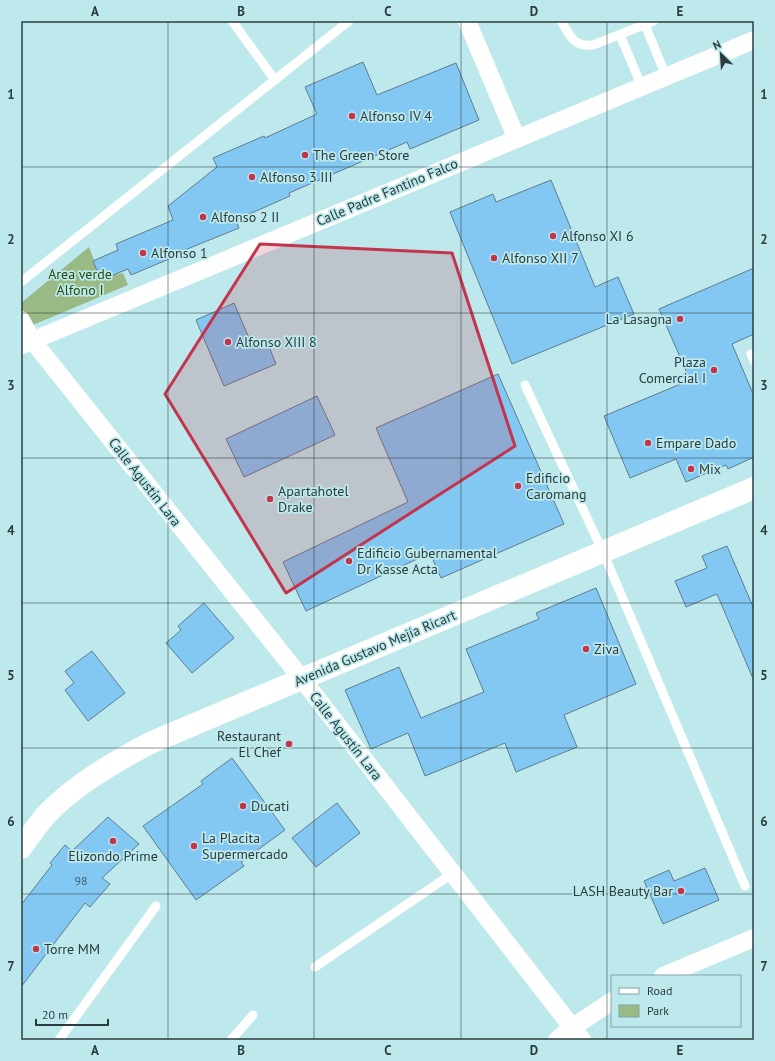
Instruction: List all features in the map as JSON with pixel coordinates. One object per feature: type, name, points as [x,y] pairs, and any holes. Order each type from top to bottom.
[{"type":"street","points":[[467,21],[517,138]]},
{"type":"street","name":"Calle Padre Fantino Falco","points":[[27,343],[754,40]]},
{"type":"street","name":"Calle Agustín Lara","points":[[21,320],[27,343],[302,679],[577,1034]]},
{"type":"street","name":"Avenida Gustavo Mejía Ricart","points":[[21,848],[46,816],[78,788],[113,763],[150,743],[754,488]]},
{"type":"street","points":[[665,975],[754,938]]},
{"type":"street","points":[[557,1040],[577,1034],[611,1002]]},
{"type":"lane","points":[[232,21],[275,80]]},
{"type":"lane","points":[[21,282],[349,21]]},
{"type":"lane","points":[[561,21],[571,38],[577,44],[583,46],[593,46],[654,21]]},
{"type":"lane","points":[[645,25],[666,76]]},
{"type":"lane","points":[[620,35],[642,87]]},
{"type":"lane","points":[[525,385],[603,552],[745,886]]},
{"type":"lane","points":[[315,967],[453,873]]},
{"type":"lane","points":[[59,1040],[156,906]]},
{"type":"lane","points":[[231,1040],[253,1015]]},
{"type":"highlighted area","points":[[260,244],[452,253],[515,446],[286,593],[165,394]]},
{"type":"green space","name":"Area verde Alfono I","points":[[89,247],[101,278],[123,273],[128,285],[33,325],[21,309],[21,303]]},
{"type":"building","points":[[363,62],[377,95],[456,63],[479,120],[410,149],[407,142],[289,193],[290,196],[236,220],[239,228],[175,254],[176,256],[131,275],[128,269],[101,280],[93,261],[118,250],[116,244],[173,220],[168,206],[217,167],[213,158],[264,136],[265,138],[317,114],[305,87]]},
{"type":"building","points":[[551,180],[595,287],[618,277],[634,314],[512,364],[450,212],[493,194],[496,202]]},
{"type":"building","points":[[754,268],[754,334],[732,344],[754,396],[754,457],[728,469],[726,465],[686,482],[676,459],[630,478],[604,416],[690,380],[659,309]]},
{"type":"building","name":"Alfonso XIII 8","points":[[234,303],[252,345],[266,339],[276,364],[224,386],[196,320]]},
{"type":"building","name":"Edificio Caromang","points":[[498,374],[564,524],[441,578],[430,553],[306,611],[283,562],[408,502],[376,428]]},
{"type":"building","points":[[317,396],[335,435],[244,477],[226,439]]},
{"type":"building","points":[[727,546],[754,609],[754,681],[717,594],[686,607],[675,581],[707,568],[702,556]]},
{"type":"building","points":[[596,588],[636,684],[564,715],[577,747],[516,772],[505,743],[425,776],[408,733],[371,749],[345,690],[399,667],[421,718],[484,692],[466,649],[539,619],[536,613]]},
{"type":"building","points":[[204,603],[234,638],[192,673],[166,643],[181,630],[178,626]]},
{"type":"building","points":[[92,651],[125,693],[88,721],[65,690],[74,683],[65,671]]},
{"type":"building","points":[[232,758],[285,830],[241,862],[244,866],[196,900],[143,826],[203,784],[201,781]]},
{"type":"building","points":[[337,803],[360,833],[316,867],[292,838]]},
{"type":"building","points":[[108,817],[139,844],[102,878],[110,884],[90,907],[85,903],[21,987],[21,905],[52,865],[50,863],[65,845],[72,851]]},
{"type":"building","name":"LASH Beauty Bar","points":[[705,868],[719,900],[663,924],[644,881],[669,870],[674,881]]},
{"type":"place","name":"Alfonso IV 4","points":[[352,116]]},
{"type":"place","name":"The Green Store","points":[[305,155]]},
{"type":"place","name":"Alfonso 3 III","points":[[252,177]]},
{"type":"place","name":"Alfonso 2 II","points":[[203,217]]},
{"type":"place","name":"Alfonso XI 6","points":[[553,236]]},
{"type":"place","name":"Alfonso 1","points":[[143,253]]},
{"type":"place","name":"Alfonso XII 7","points":[[494,258]]},
{"type":"place","name":"La Lasagna","points":[[680,319]]},
{"type":"place","name":"Alfonso XIII 8","points":[[228,342]]},
{"type":"place","name":"Plaza Comercial I","points":[[714,370]]},
{"type":"place","name":"Empare Dado","points":[[648,443]]},
{"type":"place","name":"Mix","points":[[691,469]]},
{"type":"place","name":"Edificio Caromang","points":[[518,486]]},
{"type":"place","name":"Apartahotel Drake","points":[[270,499]]},
{"type":"place","name":"Edificio Gubernamental Dr Kasse Acta","points":[[349,561]]},
{"type":"place","name":"Ziva","points":[[586,649]]},
{"type":"place","name":"Restaurant El Chef","points":[[289,744]]},
{"type":"place","name":"Ducati","points":[[243,806]]},
{"type":"place","name":"Elizondo Prime","points":[[113,841]]},
{"type":"place","name":"La Placita Supermercado","points":[[194,846]]},
{"type":"place","name":"LASH Beauty Bar","points":[[681,891]]},
{"type":"place","name":"Torre MM","points":[[36,949]]}]
